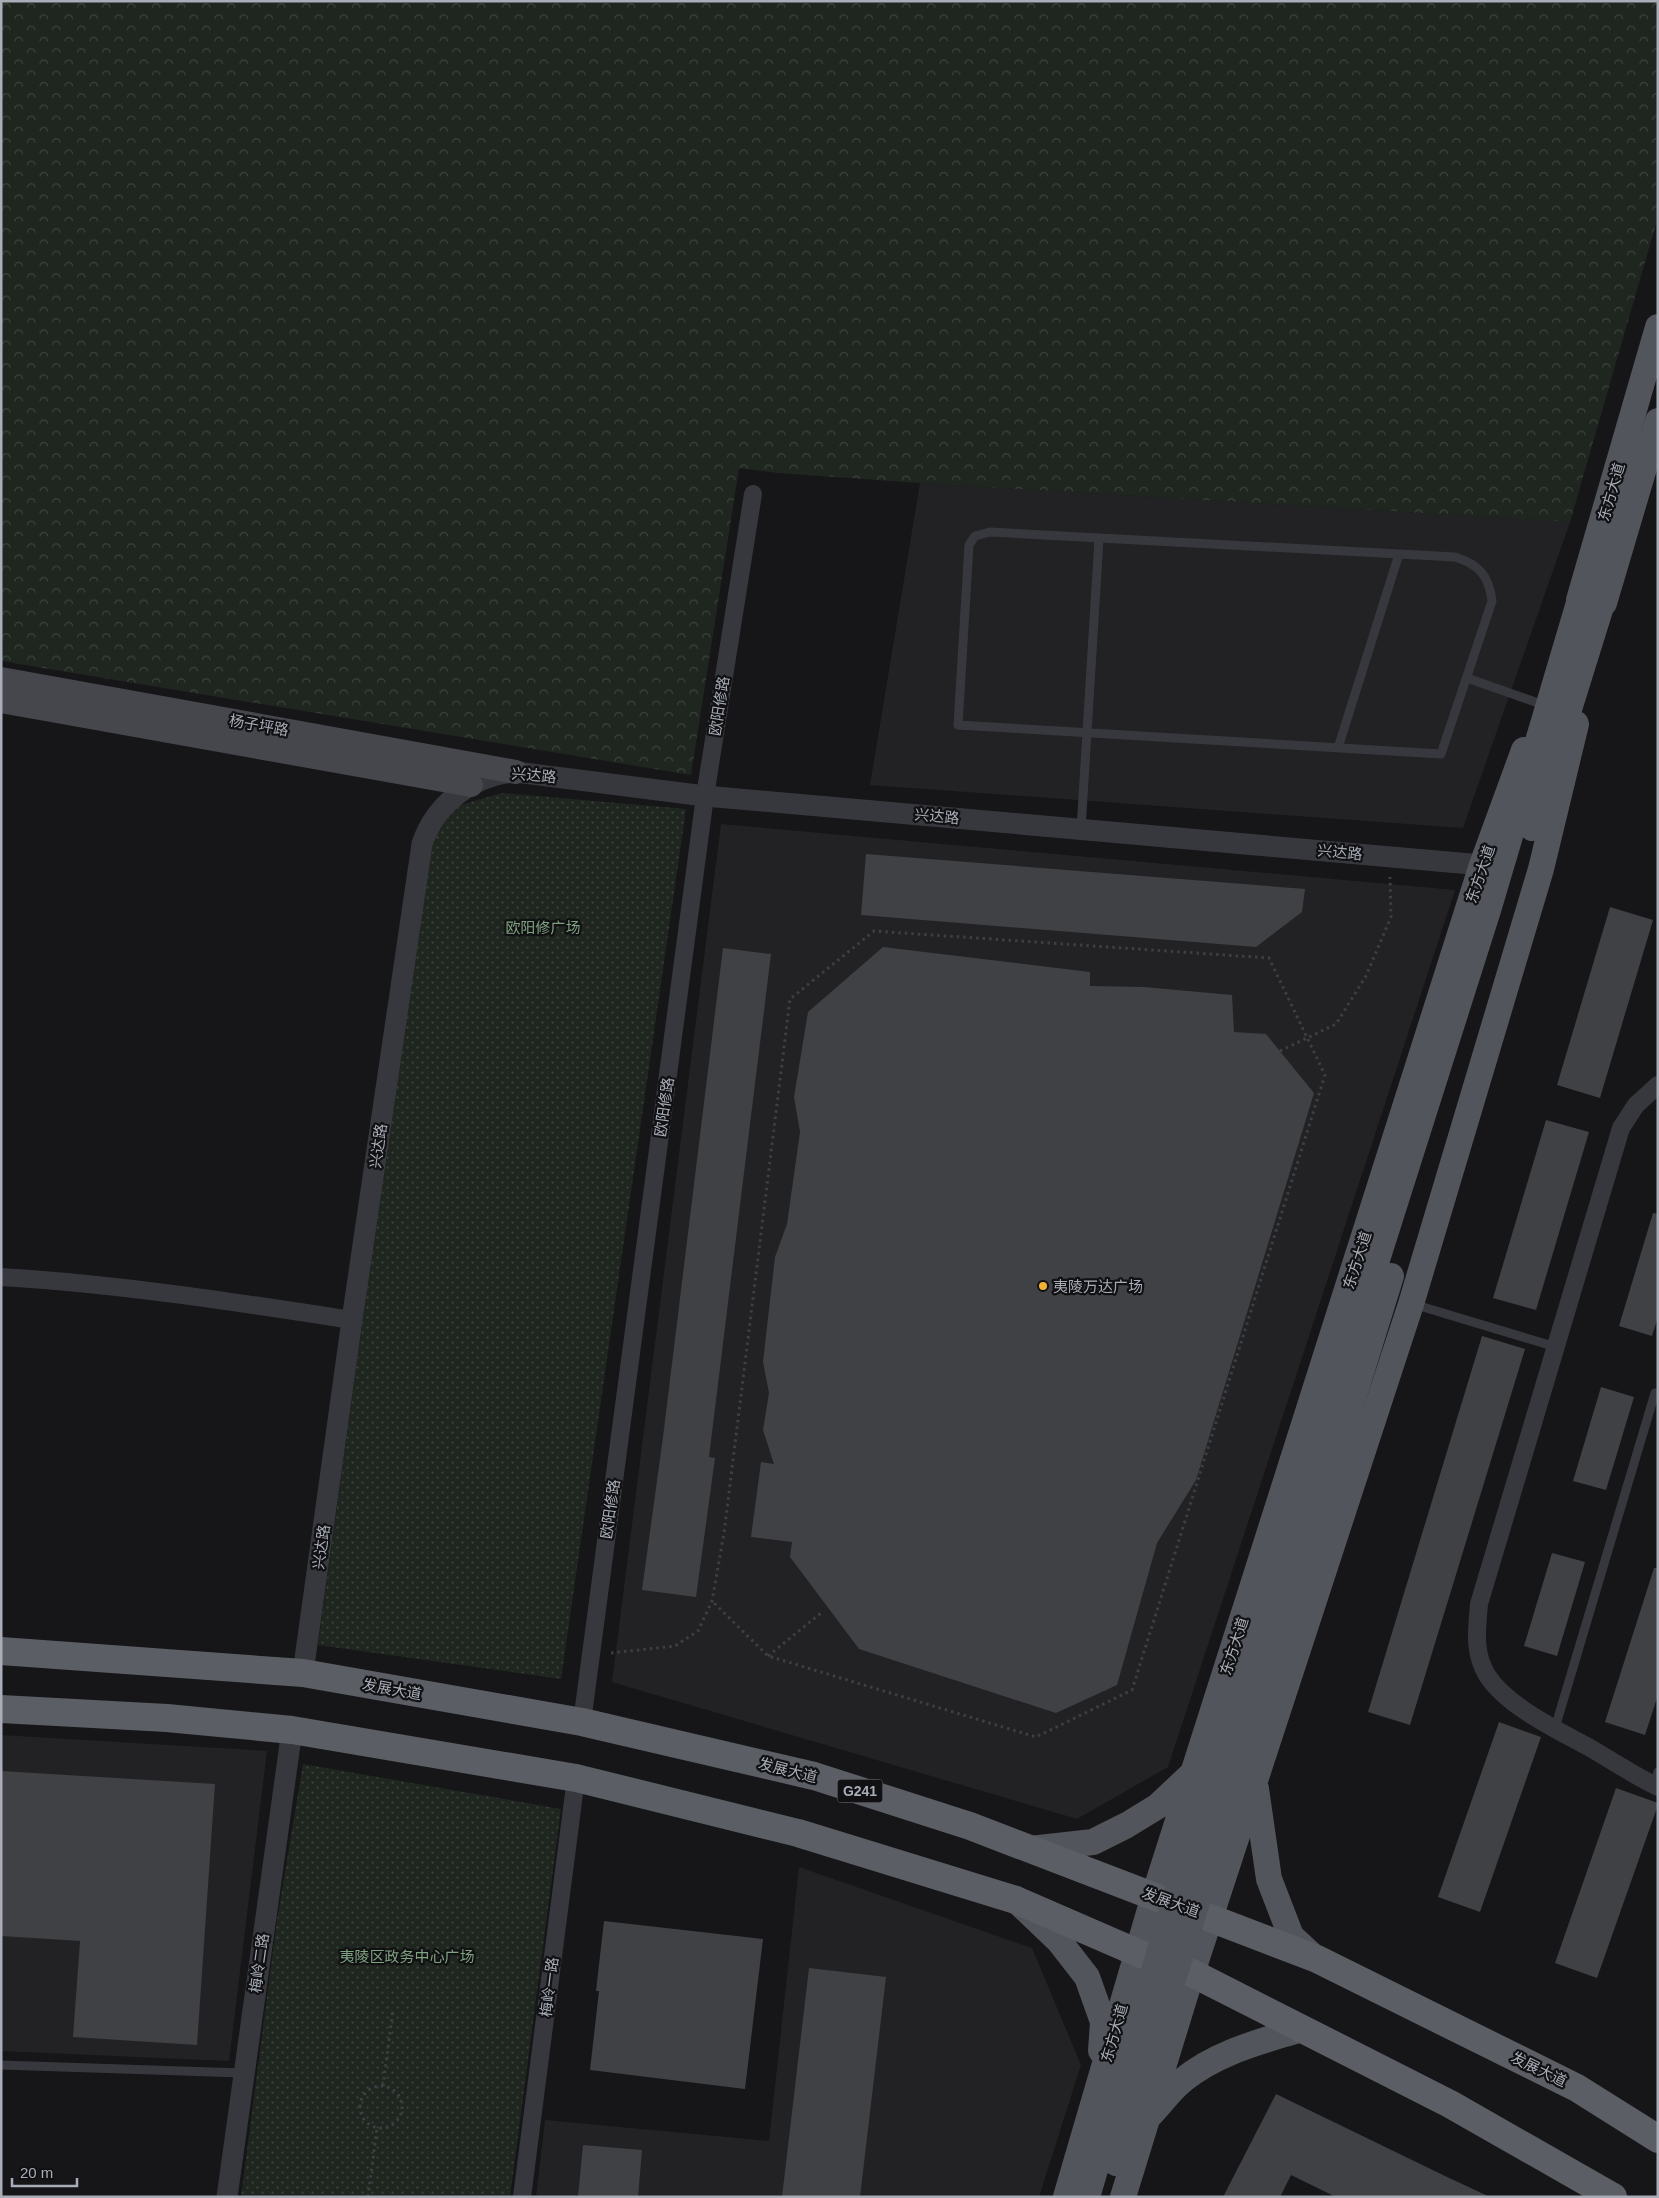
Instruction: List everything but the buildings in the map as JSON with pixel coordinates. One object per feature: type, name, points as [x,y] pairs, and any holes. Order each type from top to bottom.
[{"type":"highway","name":"发展大道","points":[[1,1651],[303,1673],[582,1722],[814,1776],[970,1826],[1317,1959],[1578,2088],[1658,2139]]},
{"type":"highway","points":[[1,1709],[167,1718],[292,1730],[576,1778],[798,1833],[1016,1900],[1138,1953],[1192,1973],[1450,2104],[1613,2197]]},
{"type":"main road","name":"东方大道","points":[[1123,2197],[1192,1973],[1411,1304],[1541,869],[1598,580],[1658,328]]},
{"type":"main road","name":"东方大道","points":[[1066,2197],[1154,1896],[1482,865],[1541,704],[1598,580],[1649,478],[1658,421]]},
{"type":"main road","points":[[1087,2197],[1192,1839],[1489,907],[1598,580]]},
{"type":"main road","points":[[1106,2197],[1320,1501],[1598,580]]},
{"type":"main road","name":"杨子坪路","points":[[1,679],[516,772]]},
{"type":"main road","name":"杨子坪路","points":[[1,701],[471,785]]},
{"type":"main road","points":[[1030,1849],[1093,1842],[1127,1825],[1158,1806],[1194,1772]]},
{"type":"main road","points":[[1255,1784],[1269,1879],[1291,1936],[1317,1959]]},
{"type":"main road","points":[[1016,1900],[1059,1942],[1087,1978],[1103,2022],[1098,2087]]},
{"type":"main road","points":[[1146,2120],[1182,2080],[1213,2060],[1242,2047],[1301,2029]]},
{"type":"street","name":"欧阳修路","points":[[582,1722],[705,796],[753,494]]},
{"type":"street","name":"兴达路","points":[[303,1673],[352,1320],[422,844],[427,829],[436,814],[455,796],[471,785],[501,772],[516,772],[705,796],[1482,865]]},
{"type":"street","points":[[1656,1782],[1555,1728],[1503,1693],[1486,1674],[1475,1645],[1479,1604],[1621,1128],[1636,1105],[1658,1085]]},
{"type":"street","points":[[1,1277],[73,1281],[222,1300],[352,1320]]},
{"type":"street","name":"梅岭二路","points":[[227,2197],[292,1730]]},
{"type":"street","name":"梅岭一路","points":[[522,2197],[576,1778]]},
{"type":"lane","points":[[990,532],[1454,557],[1472,562],[1482,572],[1491,588],[1492,600],[1440,754],[1087,733],[958,725],[968,545],[975,536],[990,532]]},
{"type":"lane","points":[[1081,829],[1099,539]]},
{"type":"lane","points":[[1338,748],[1399,554]]},
{"type":"lane","points":[[1467,678],[1541,704]]},
{"type":"lane","points":[[1411,1304],[1556,1347]]},
{"type":"lane","points":[[1555,1728],[1656,1393]]},
{"type":"lane","points":[[1,2065],[243,2074]]},
{"type":"path","points":[[1280,1051],[1336,1024],[1366,976],[1391,917],[1390,857]]},
{"type":"path","points":[[590,1655],[674,1646],[698,1630],[712,1601],[724,1533],[790,998],[874,931],[1269,958],[1325,1075],[1132,1690],[1036,1737],[768,1656],[712,1601]]},
{"type":"path","points":[[768,1656],[821,1613]]},
{"type":"path","points":[[384,2086],[393,2010]]},
{"type":"path","points":[[376,2086],[384,2086],[396,2091],[400,2097],[403,2110],[396,2123],[391,2127],[377,2128],[365,2122],[361,2115],[361,2101],[370,2089],[376,2086]]},
{"type":"path","points":[[368,2197],[377,2128]]},
{"type":"shaded area","points":[[920,483],[1570,522],[1463,828],[870,785]]},
{"type":"shaded area","name":"夷陵万达广场","points":[[721,824],[1455,890],[1168,1767],[1077,1819],[612,1682]]},
{"type":"shaded area","points":[[1,1735],[267,1751],[229,2061],[1,2051]]},
{"type":"shaded area","points":[[799,1867],[1032,1948],[1081,2065],[1039,2197],[536,2197],[545,2120],[769,2141]]},
{"type":"green space","points":[[1,1],[1658,1],[1658,217],[1570,522],[920,483],[778,473],[739,468],[691,775],[1,661]]},
{"type":"green space","name":"欧阳修广场","points":[[502,793],[686,809],[561,1679],[318,1645],[428,843],[457,806]]},
{"type":"green space","name":"夷陵区政务中心广场","points":[[303,1764],[561,1809],[510,2197],[241,2197],[277,1920]]},
{"type":"place","name":"夷陵万达广场","points":[[1043,1286]]}]
